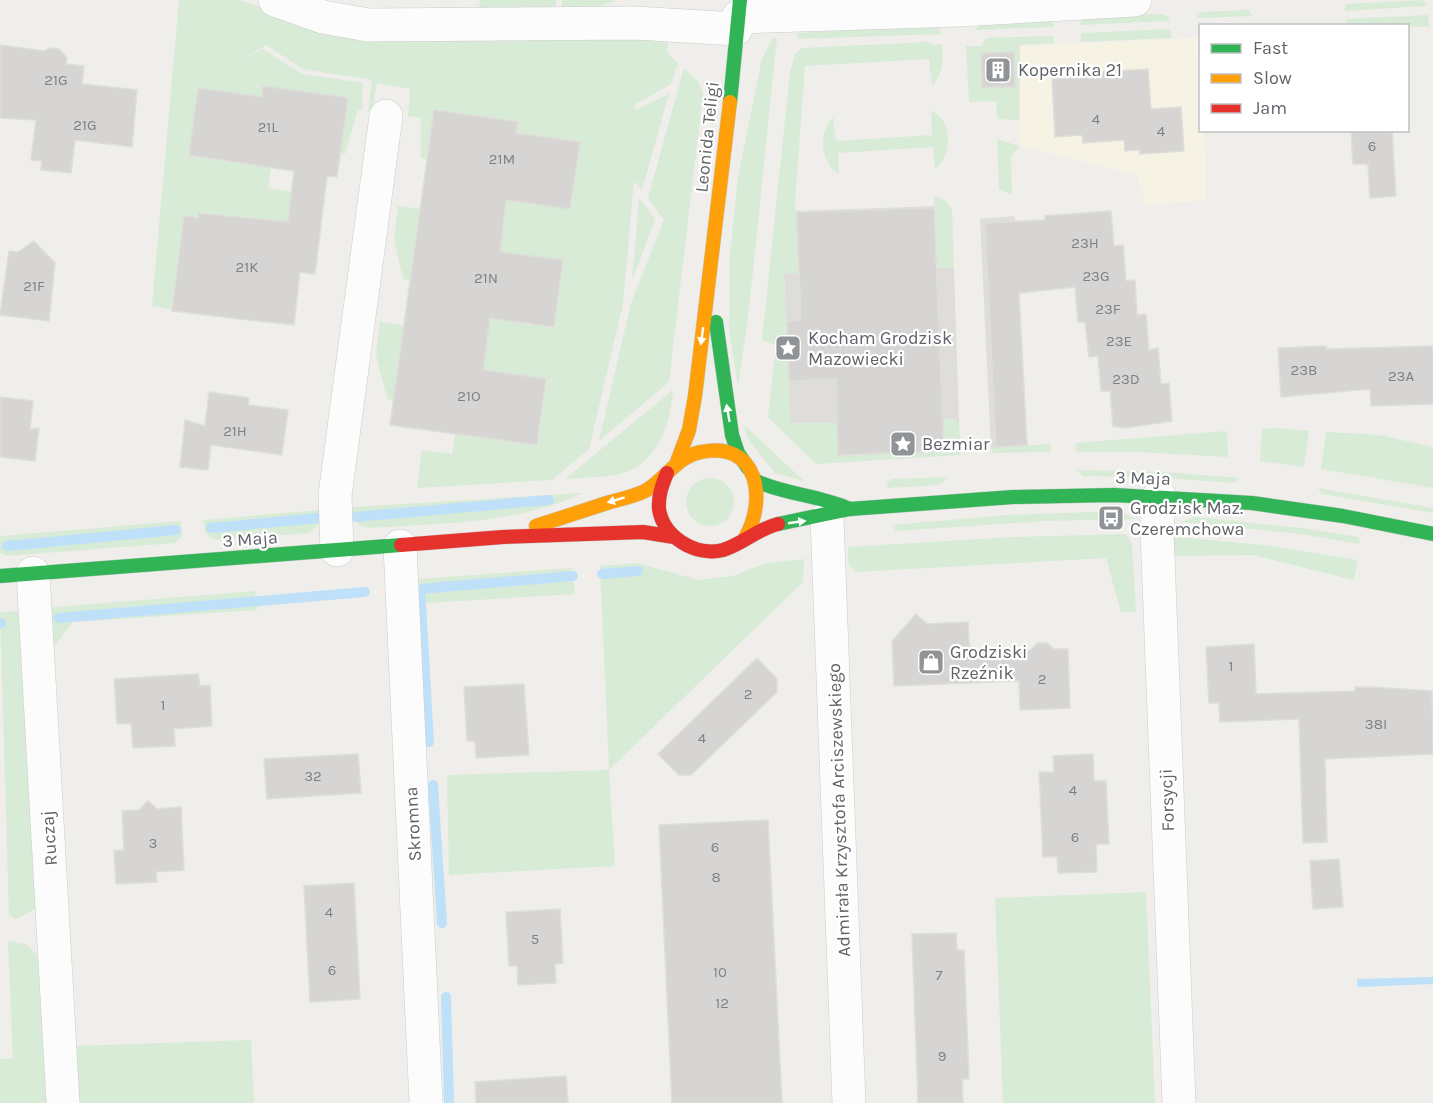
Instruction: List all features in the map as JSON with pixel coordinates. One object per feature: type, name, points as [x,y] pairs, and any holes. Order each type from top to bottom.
[{"type":"street","points":[[275,0],[323,17],[368,25],[624,23],[738,15],[960,10],[1135,0]]},
{"type":"street","name":"Leonida Teligi","points":[[677,462],[686,440],[693,401],[710,278],[738,15]]},
{"type":"street","points":[[337,550],[335,495],[386,116]]},
{"type":"street","name":"Leonida Teligi","points":[[710,278],[732,435],[738,453],[748,468]]},
{"type":"street","name":"3 Maja","points":[[503,537],[643,492],[656,485],[677,462],[691,454],[706,450],[721,452],[736,458],[748,468],[756,481],[760,496],[759,511],[754,526],[745,538]]},
{"type":"street","name":"3 Maja","points":[[667,473],[659,501],[666,527],[687,547],[709,551],[732,547],[745,538],[776,525],[838,513],[989,498],[1068,495],[1218,499],[1377,520],[1433,534]]},
{"type":"street","name":"3 Maja","points":[[756,481],[776,490],[826,498],[838,513]]},
{"type":"street","name":"Forsycji","points":[[1159,496],[1156,530],[1179,1103]]},
{"type":"street","name":"Admirała Krzysztofa Arciszewskiego","points":[[838,513],[849,1103]]},
{"type":"street","name":"3 Maja","points":[[0,576],[503,537],[643,532],[674,537]]},
{"type":"street","name":"Skromna","points":[[400,546],[426,1103]]},
{"type":"street","name":"Ruczaj","points":[[33,573],[63,1103]]},
{"type":"shaded area","points":[[1198,38],[1199,132],[1204,132],[1207,200],[1146,205],[1137,175],[1020,146],[1020,46]]},
{"type":"shaded area","points":[[935,206],[937,268],[954,268],[959,424],[954,419],[945,452],[838,456],[790,424],[784,274],[798,272],[795,211]]},
{"type":"shaded area","points":[[1015,216],[1027,446],[991,448],[980,219]]},
{"type":"green space","points":[[179,0],[240,0],[331,32],[669,35],[667,53],[678,63],[671,84],[636,104],[635,110],[669,94],[642,190],[634,181],[623,304],[589,449],[552,480],[417,488],[422,450],[452,454],[455,434],[538,445],[547,379],[483,370],[484,359],[400,346],[393,401],[387,399],[376,355],[380,322],[469,335],[473,316],[554,328],[563,260],[500,252],[501,241],[417,229],[410,281],[403,279],[394,239],[398,206],[486,217],[489,198],[571,209],[580,142],[516,133],[517,122],[434,110],[426,159],[421,158],[421,118],[408,116],[410,89],[377,83],[372,112],[368,112],[372,80],[303,69],[266,45],[242,60],[263,49],[302,74],[363,83],[362,110],[358,110],[345,154],[341,153],[348,98],[263,86],[261,97],[198,88],[189,156],[271,168],[268,188],[323,197],[290,208],[287,228],[275,220],[199,212],[198,218],[184,216],[172,310],[152,306]]},
{"type":"green space","points":[[480,0],[556,0],[556,9],[479,9]]},
{"type":"green space","points":[[562,0],[617,0],[598,7],[562,9]]},
{"type":"green space","points":[[1422,0],[1427,6],[1345,11],[1347,4]]},
{"type":"green space","points":[[1249,10],[1253,16],[1196,18],[1201,12]]},
{"type":"green space","points":[[1162,14],[1169,17],[1169,21],[1080,25],[1083,17]]},
{"type":"green space","points":[[1428,15],[1429,27],[1409,27],[1409,24],[1346,24],[1346,19]]},
{"type":"green space","points":[[1052,21],[1054,27],[975,30],[980,25]]},
{"type":"green space","points":[[937,26],[942,34],[798,39],[797,33]]},
{"type":"green space","points":[[1171,29],[1171,38],[1081,42],[1081,33]]},
{"type":"green space","points":[[1053,36],[1054,43],[1020,45],[1019,120],[997,119],[996,101],[969,102],[966,46],[982,46],[986,38]]},
{"type":"green space","points":[[777,38],[748,319],[738,385],[729,331],[730,253],[738,176],[762,59],[772,39]]},
{"type":"green space","points":[[928,42],[934,45],[942,44],[943,50],[941,71],[932,86],[929,59],[805,66],[795,202],[798,273],[784,274],[790,423],[837,423],[838,456],[944,452],[944,419],[954,419],[959,424],[961,455],[816,464],[768,417],[776,345],[762,340],[790,72],[795,54],[802,48]]},
{"type":"green space","points":[[684,68],[699,83],[703,94],[669,382],[599,441],[631,303],[664,220],[648,198]]},
{"type":"green space","points":[[931,110],[942,119],[948,139],[946,153],[940,165],[935,169],[933,147],[838,153],[839,174],[828,163],[823,139],[828,123],[833,117],[836,141],[932,135]]},
{"type":"green space","points":[[997,139],[1019,146],[1011,157],[1012,195],[999,189]]},
{"type":"green space","points":[[934,195],[947,202],[952,210],[954,268],[937,268]]},
{"type":"green space","points":[[639,198],[655,219],[632,281]]},
{"type":"green space","points":[[673,390],[665,429],[653,452],[644,461],[620,474],[565,479]]},
{"type":"green space","points":[[743,424],[804,481],[775,473],[748,439]]},
{"type":"green space","points":[[1262,429],[1309,431],[1304,467],[1260,461]]},
{"type":"green space","points":[[1227,431],[1228,457],[1139,452],[1077,452],[1075,443]]},
{"type":"green space","points":[[1326,432],[1380,435],[1433,447],[1433,488],[1321,469]]},
{"type":"green space","points":[[1051,444],[1051,452],[992,453],[991,448]]},
{"type":"green space","points":[[1077,470],[1164,472],[1240,478],[1234,483],[1083,476]]},
{"type":"green space","points":[[949,477],[938,485],[888,488],[887,483],[892,479]]},
{"type":"green space","points":[[705,478],[715,478],[727,485],[734,497],[734,507],[727,519],[715,526],[705,526],[690,515],[686,507],[686,497],[697,482]]},
{"type":"green space","points":[[1318,488],[1433,508],[1433,513],[1322,494]]},
{"type":"green space","points":[[583,493],[532,511],[452,523],[371,528],[359,525],[353,512],[353,507]]},
{"type":"green space","points":[[320,510],[320,523],[309,533],[214,540],[205,533],[204,520]]},
{"type":"green space","points":[[1119,511],[1136,519],[1046,521],[896,531],[892,525],[1006,515]]},
{"type":"green space","points":[[1196,517],[1302,528],[1358,537],[1360,544],[1301,534],[1181,522]]},
{"type":"green space","points":[[181,521],[182,536],[175,543],[5,556],[0,552],[0,536]]},
{"type":"green space","points":[[1125,534],[1132,543],[1136,612],[1121,612],[1106,558],[855,572],[848,563],[848,547],[1012,537]]},
{"type":"green space","points":[[1174,537],[1265,545],[1358,560],[1354,580],[1253,555],[1173,556]]},
{"type":"green space","points":[[804,559],[803,582],[609,770],[600,566],[637,563],[699,580],[733,576],[766,563]]},
{"type":"green space","points":[[572,568],[575,594],[426,603],[433,742],[421,743],[418,579]]},
{"type":"green space","points":[[255,591],[257,610],[73,622],[51,650],[43,608]]},
{"type":"green space","points":[[22,611],[39,907],[16,919],[9,915],[0,612]]},
{"type":"green space","points":[[609,770],[615,866],[449,875],[447,775]]},
{"type":"green space","points":[[1146,892],[1155,1103],[1003,1103],[995,898]]},
{"type":"green space","points":[[8,941],[26,944],[44,962],[51,1103],[0,1103],[0,1059],[13,1059]]},
{"type":"green space","points":[[251,1040],[254,1103],[77,1103],[74,1046]]},
{"type":"water","points":[[1433,977],[1433,984],[1357,987],[1357,979]]},
{"type":"building","points":[[0,45],[45,51],[49,48],[59,49],[67,58],[66,64],[84,66],[82,84],[137,90],[132,147],[75,140],[71,173],[41,170],[42,161],[31,160],[36,120],[0,118]]},
{"type":"building","name":"Kopernika 21","points":[[1014,52],[1015,87],[982,87],[981,53]]},
{"type":"building","points":[[1148,69],[1151,109],[1181,107],[1184,151],[1140,154],[1140,150],[1125,151],[1124,140],[1083,143],[1082,135],[1055,137],[1052,79],[1071,78],[1071,74]]},
{"type":"building","points":[[263,86],[348,98],[337,177],[327,176],[315,274],[300,272],[294,325],[172,311],[184,216],[198,218],[199,213],[288,222],[294,171],[189,155],[198,88],[262,97]]},
{"type":"building","points":[[434,110],[518,122],[516,133],[580,142],[570,209],[506,200],[500,252],[563,260],[554,327],[490,318],[483,370],[546,379],[537,445],[390,425]]},
{"type":"building","points":[[1351,132],[1392,132],[1396,196],[1370,198],[1368,164],[1353,164]]},
{"type":"building","points":[[934,208],[944,451],[838,455],[836,379],[789,381],[787,321],[801,320],[797,212]]},
{"type":"building","points":[[1111,211],[1114,246],[1123,245],[1126,281],[1135,280],[1137,315],[1146,314],[1149,350],[1158,348],[1161,384],[1169,383],[1172,421],[1124,428],[1113,426],[1110,391],[1101,391],[1098,356],[1089,357],[1085,322],[1078,322],[1075,287],[1019,293],[1027,445],[996,447],[985,223],[1045,220],[1045,216]]},
{"type":"building","points":[[34,241],[55,263],[49,321],[0,315],[9,251],[18,252]]},
{"type":"building","points":[[1326,346],[1326,349],[1433,346],[1433,404],[1371,406],[1370,389],[1281,397],[1278,348]]},
{"type":"building","points":[[209,392],[249,398],[248,405],[288,410],[282,455],[211,445],[208,470],[180,467],[185,420],[205,426]]},
{"type":"building","points":[[0,397],[33,401],[30,429],[39,428],[35,461],[0,457]]},
{"type":"building","points":[[916,614],[927,624],[968,622],[970,654],[1031,650],[1037,643],[1047,643],[1054,649],[1068,649],[1070,708],[1020,710],[1019,681],[894,686],[892,641]]},
{"type":"building","points":[[1254,644],[1256,694],[1355,691],[1355,687],[1432,691],[1433,754],[1325,759],[1327,842],[1303,843],[1299,719],[1220,722],[1219,703],[1209,703],[1206,647]]},
{"type":"building","points":[[757,658],[777,679],[777,692],[691,775],[679,775],[658,754]]},
{"type":"building","points":[[198,674],[200,686],[210,685],[212,726],[174,729],[175,746],[133,748],[131,723],[117,724],[114,679]]},
{"type":"building","points":[[524,684],[529,755],[476,758],[475,741],[467,741],[464,687]]},
{"type":"building","points":[[358,754],[361,793],[267,799],[264,759]]},
{"type":"building","points":[[1093,754],[1094,781],[1106,781],[1109,844],[1096,844],[1097,872],[1058,873],[1057,857],[1043,857],[1039,772],[1054,772],[1053,756]]},
{"type":"building","points":[[148,801],[157,809],[181,807],[184,870],[156,872],[157,882],[116,884],[114,851],[124,850],[122,811],[139,810]]},
{"type":"building","points":[[768,820],[782,1103],[672,1103],[659,825]]},
{"type":"building","points":[[1339,859],[1343,907],[1313,909],[1310,861]]},
{"type":"building","points":[[354,883],[360,999],[310,1002],[304,886]]},
{"type":"building","points":[[560,909],[563,963],[555,964],[556,983],[518,985],[517,966],[509,966],[506,912]]},
{"type":"building","points":[[956,933],[957,950],[964,950],[969,1079],[962,1079],[963,1103],[918,1103],[912,934]]},
{"type":"building","points":[[566,1076],[568,1103],[476,1103],[475,1082]]},
{"type":"waterway","points":[[355,517],[549,500]]},
{"type":"waterway","points":[[211,528],[320,518]]},
{"type":"waterway","points":[[7,546],[176,530]]},
{"type":"waterway","points":[[602,574],[638,571]]},
{"type":"waterway","points":[[429,742],[420,589],[573,576]]},
{"type":"waterway","points":[[59,618],[365,592]]},
{"type":"waterway","points":[[433,785],[442,923]]},
{"type":"waterway","points":[[446,997],[449,1103]]},
{"type":"traffic: fast","points":[[730,102],[740,0]]},
{"type":"traffic: fast","points":[[716,322],[732,435],[738,453],[748,468]]},
{"type":"traffic: fast","points":[[756,481],[850,509]]},
{"type":"traffic: fast","points":[[778,524],[850,509],[1013,497],[1114,495],[1252,503],[1343,516],[1433,534]]},
{"type":"traffic: fast","points":[[0,576],[401,545]]},
{"type":"traffic: slow","points":[[677,462],[689,430],[695,396],[730,102]]},
{"type":"traffic: slow","points":[[536,526],[641,493],[685,458],[701,452],[720,451],[735,455],[746,463],[753,475],[756,506],[745,538]]},
{"type":"traffic: jam","points":[[667,473],[662,486],[659,509],[667,528],[682,543],[702,550],[723,550],[763,529],[778,524]]},
{"type":"traffic: jam","points":[[401,545],[503,537],[643,532],[674,537]]},
{"type":"place","name":"Kopernika 21","points":[[998,70]]},
{"type":"place","name":"Kocham Grodzisk Mazowiecki","points":[[788,348]]},
{"type":"place","name":"Bezmiar","points":[[903,444]]},
{"type":"place","name":"Grodzisk Maz. Czeremchowa","points":[[1111,518]]},
{"type":"place","name":"Grodziski Rzeźnik","points":[[931,662]]}]
